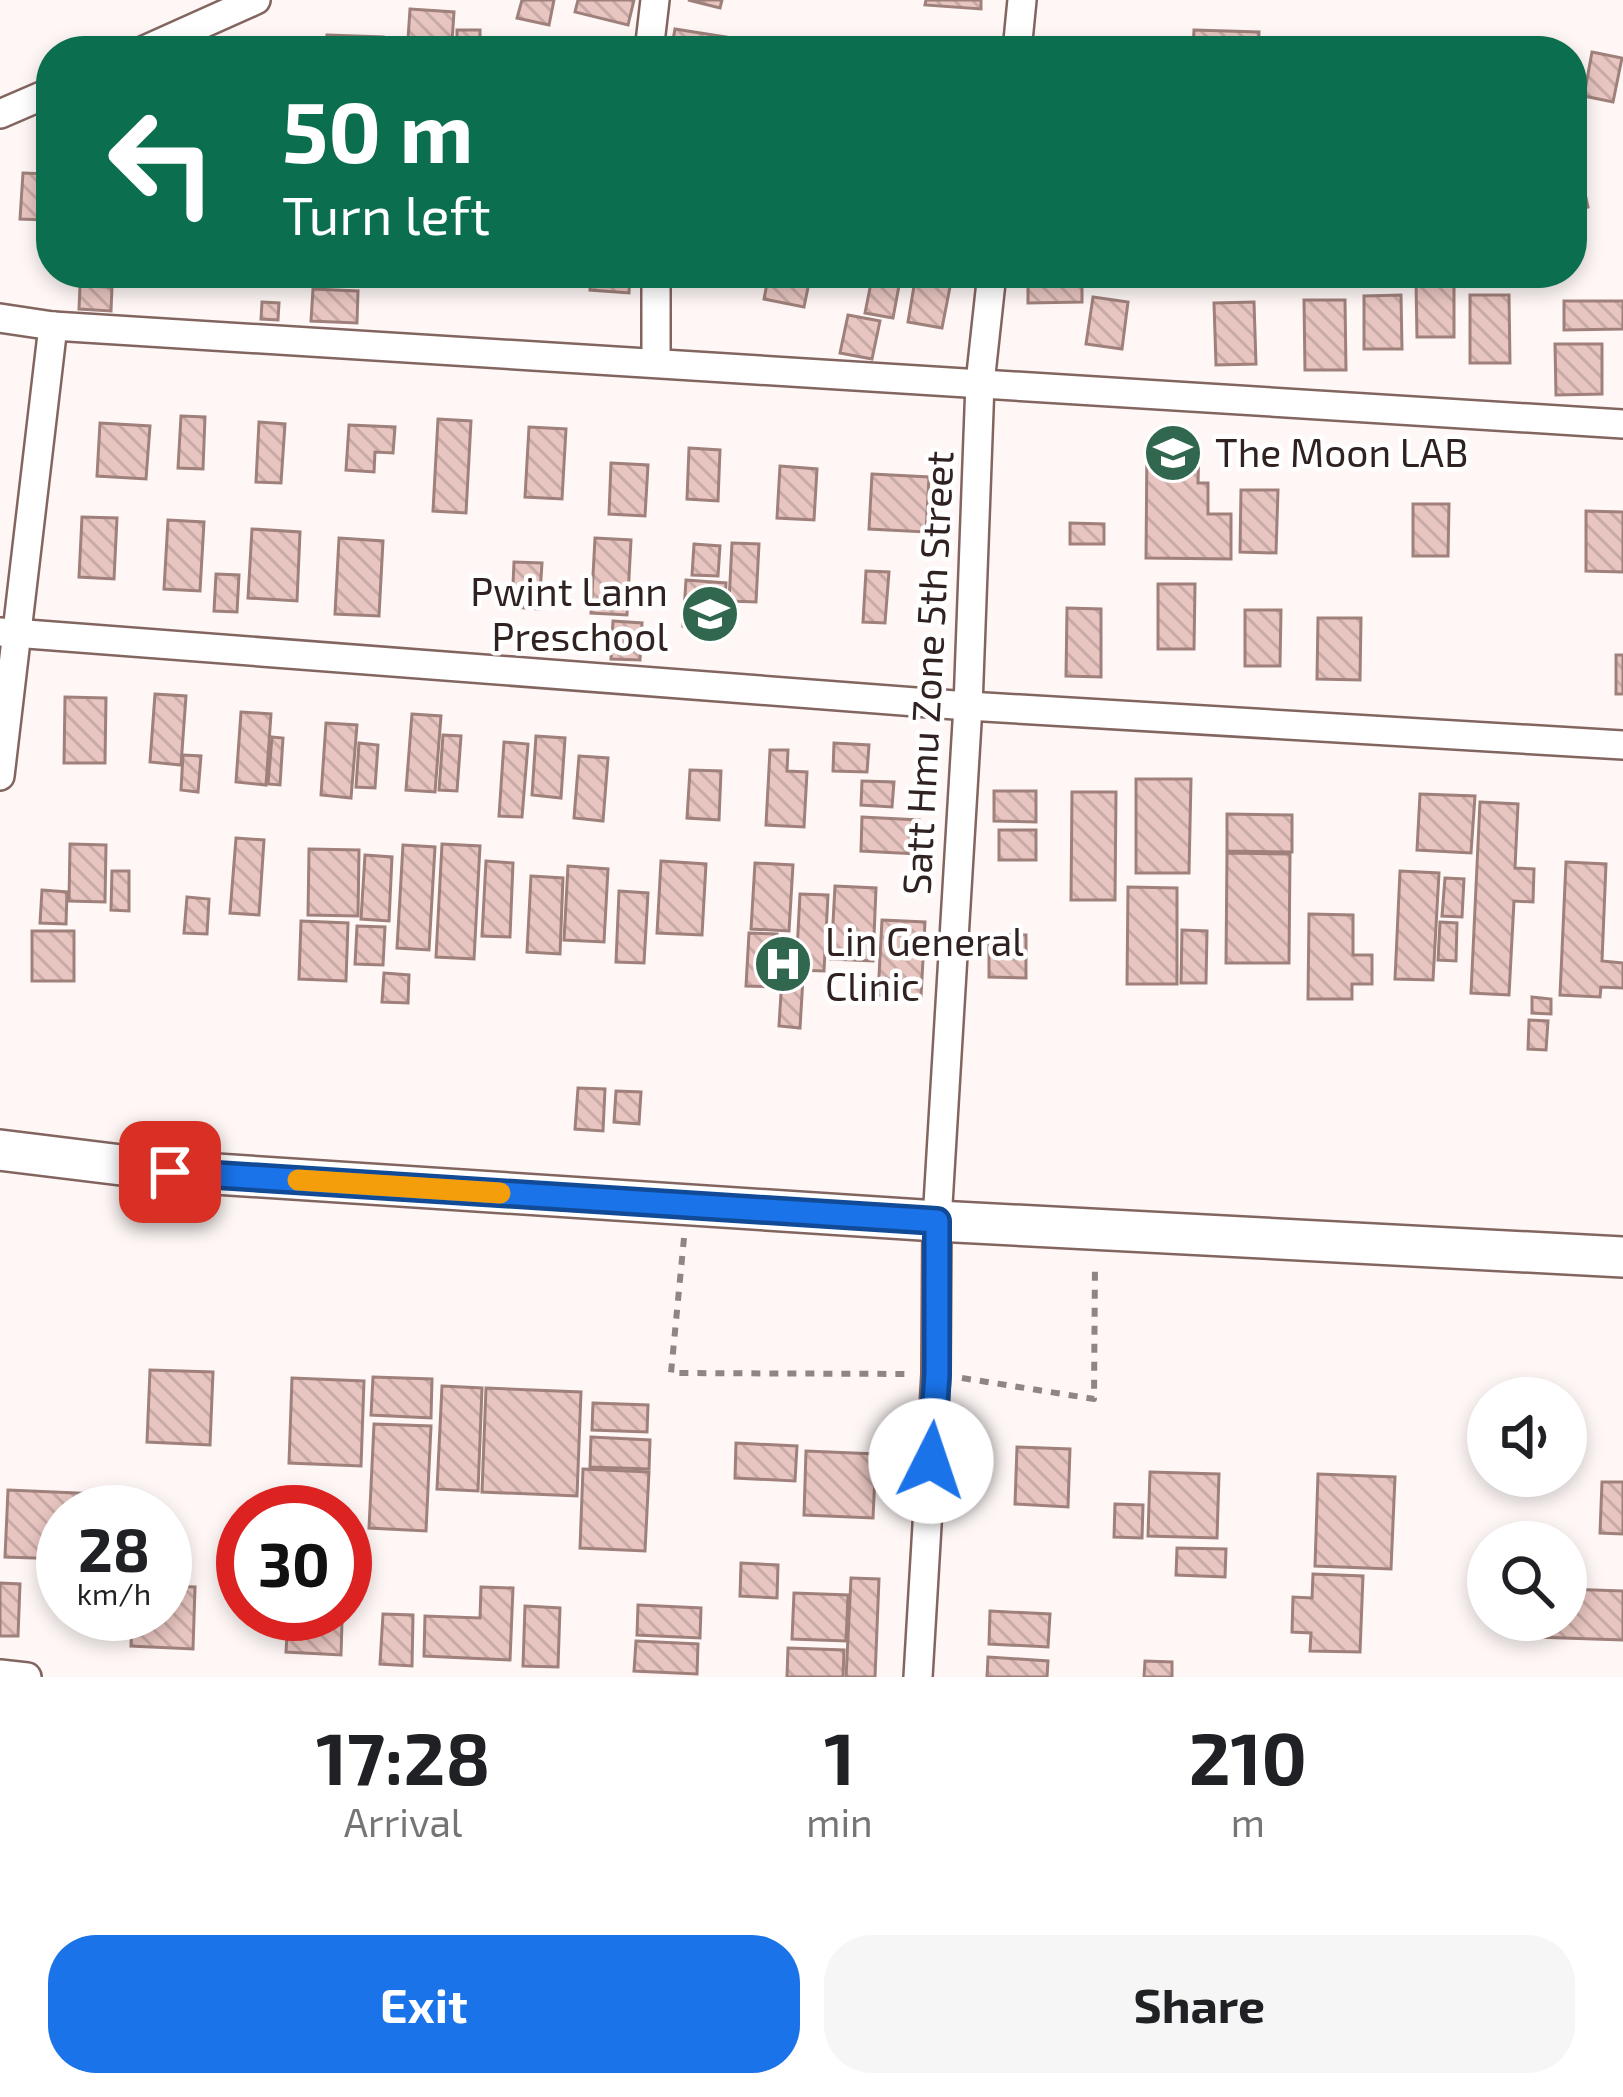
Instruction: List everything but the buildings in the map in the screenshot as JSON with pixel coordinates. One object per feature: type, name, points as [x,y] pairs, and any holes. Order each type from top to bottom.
[{"type":"main road","points":[[0,1150],[170,1172],[937,1221],[1623,1257]]},
{"type":"street","points":[[176,36],[256,0]]},
{"type":"street","points":[[651,36],[656,0]]},
{"type":"street","points":[[1018,36],[1022,0]]},
{"type":"street","points":[[0,114],[36,98]]},
{"type":"street","points":[[656,288],[656,363]]},
{"type":"street","name":"Satt Hmu Zone 5th Street","points":[[918,1677],[937,1374],[937,1221],[968,706],[980,383],[990,288]]},
{"type":"street","points":[[0,318],[53,326],[1623,424]]},
{"type":"street","points":[[0,776],[9,633],[53,326]]},
{"type":"street","points":[[9,633],[968,706],[1623,745]]},
{"type":"street","points":[[0,1675],[27,1677]]},
{"type":"path","points":[[687,1204],[671,1373],[937,1374],[1094,1399],[1095,1229]]},
{"type":"slow traffic","points":[[298,1180],[500,1193]]},
{"type":"place","name":"The Moon LAB","points":[[1173,453]]},
{"type":"place","name":"Pwint Lann Preschool","points":[[710,614]]},
{"type":"place","name":"Lin General Clinic","points":[[783,964]]},
{"type":"route","points":[[170,1172],[937,1221],[937,1374],[931,1461]]}]
